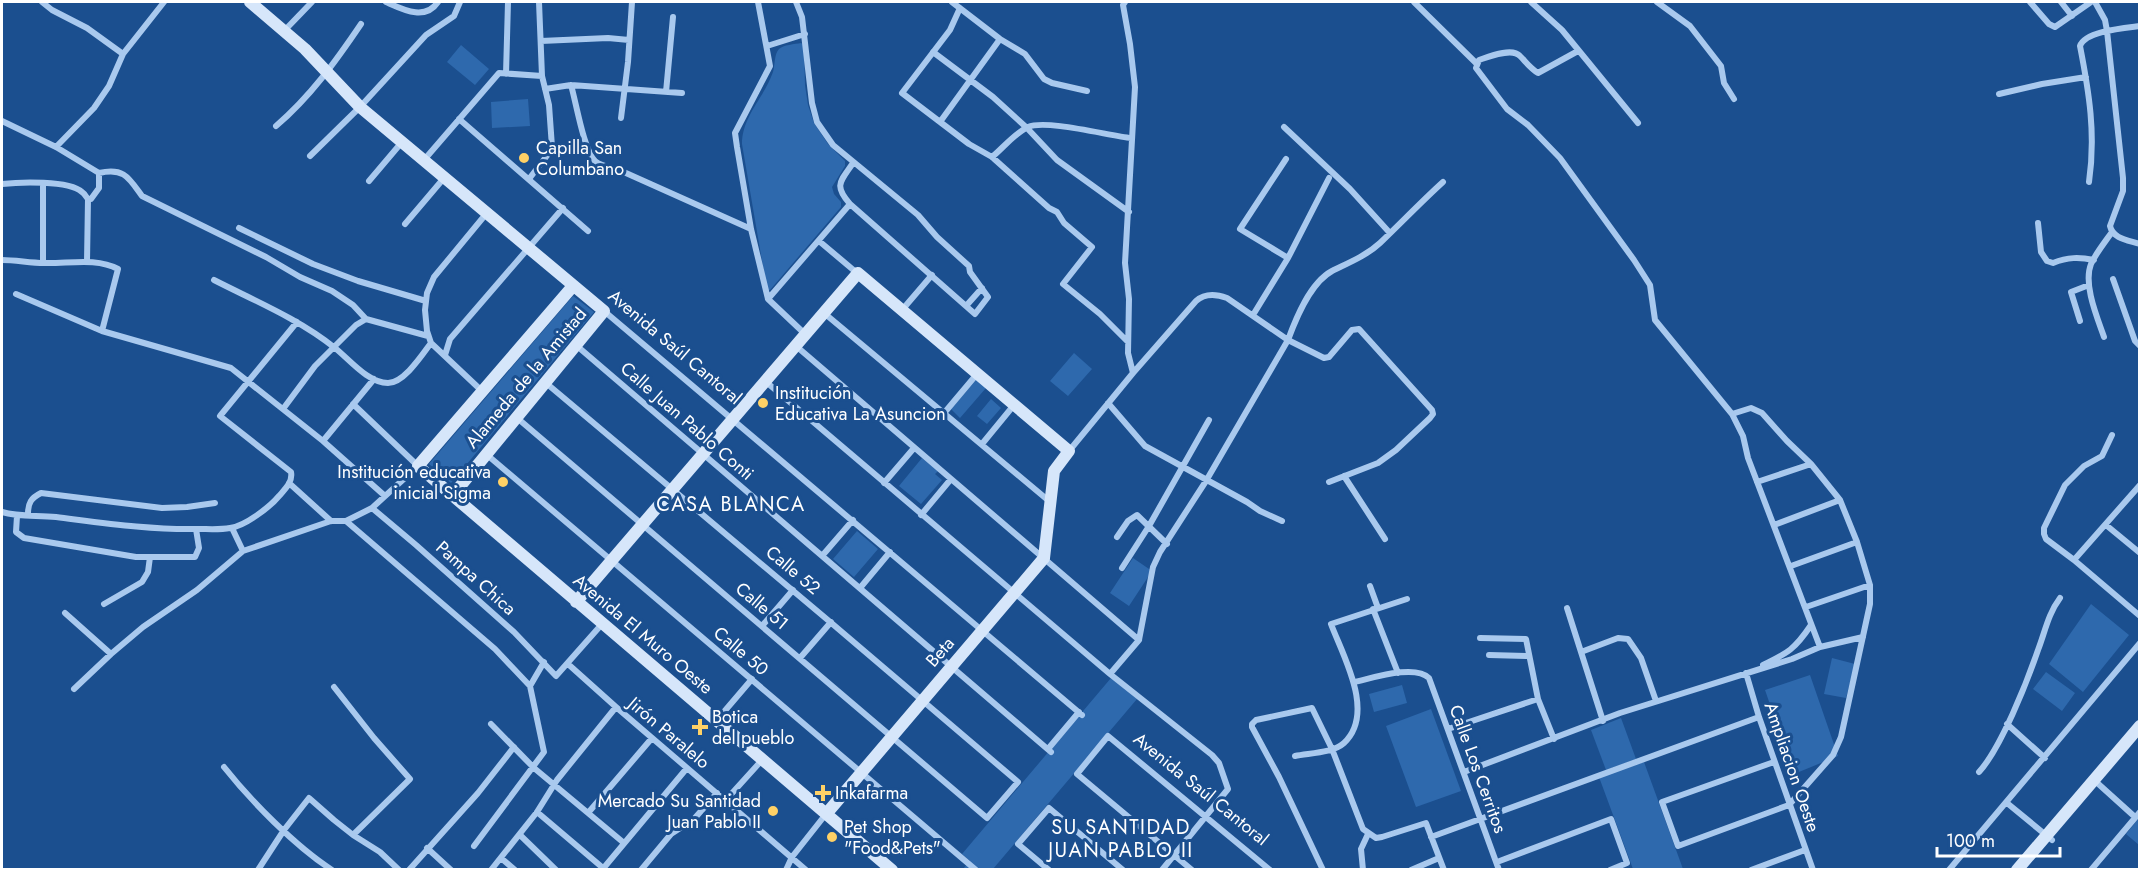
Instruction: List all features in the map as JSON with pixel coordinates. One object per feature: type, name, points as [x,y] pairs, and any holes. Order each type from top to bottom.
[{"type":"street","points":[[42,2],[52,10],[87,28],[123,54]]},
{"type":"street","points":[[56,147],[94,108],[109,87],[123,54],[164,2]]},
{"type":"street","name":"Avenida Saúl Cantoral","points":[[250,2],[326,72],[360,107],[1081,713],[1049,751]]},
{"type":"street","points":[[284,32],[312,2]]},
{"type":"street","points":[[386,2],[400,9],[422,13],[432,10],[436,3]]},
{"type":"street","points":[[310,156],[360,107],[426,35],[454,16],[460,2]]},
{"type":"street","points":[[506,74],[508,2]]},
{"type":"street","points":[[529,178],[552,147],[549,105],[542,76],[539,2]]},
{"type":"street","points":[[621,118],[632,2]]},
{"type":"street","points":[[758,2],[770,66],[735,133],[751,229],[768,299],[805,334]]},
{"type":"street","points":[[796,2],[805,34],[812,103],[817,122],[833,145],[918,215],[937,237],[969,266],[970,272],[988,298],[975,314],[841,195],[839,187],[853,163]]},
{"type":"street","points":[[952,2],[1000,39],[1025,54],[1044,79],[1052,84],[1087,91]]},
{"type":"street","points":[[1125,2],[1123,5],[1135,87],[1125,263],[1129,299],[1128,353],[1133,373]]},
{"type":"street","points":[[1414,2],[1476,63],[1476,68],[1507,109],[1528,125],[1560,158],[1650,285],[1655,320],[1732,414],[1743,436],[1748,458],[1820,647]]},
{"type":"street","points":[[1531,2],[1563,30],[1638,123]]},
{"type":"street","points":[[1657,2],[1690,26],[1721,66],[1725,83],[1734,99]]},
{"type":"street","points":[[2030,2],[2052,27],[2093,2],[2105,20],[2123,191],[2110,226],[2112,232],[2118,237],[2139,244]]},
{"type":"street","points":[[2061,2],[2072,16]]},
{"type":"street","points":[[960,8],[950,30],[902,93],[969,144],[992,157],[1049,208],[1057,212],[1064,223],[1092,247],[1063,284],[1100,314],[1128,342]]},
{"type":"street","points":[[666,92],[673,17]]},
{"type":"street","points":[[276,126],[298,107],[361,24]]},
{"type":"street","points":[[2089,182],[2093,130],[2081,41],[2107,31],[2139,26]]},
{"type":"street","points":[[767,46],[805,34]]},
{"type":"street","points":[[541,41],[608,38],[629,40]]},
{"type":"street","points":[[940,122],[1000,39]]},
{"type":"street","points":[[1476,63],[1481,59],[1510,52],[1516,53],[1538,73],[1578,51]]},
{"type":"street","points":[[933,52],[993,97],[1057,160],[1129,212]]},
{"type":"street","points":[[423,160],[499,73],[542,76]]},
{"type":"street","points":[[1999,94],[2086,77]]},
{"type":"street","points":[[572,85],[586,145],[595,160],[751,229]]},
{"type":"street","points":[[545,89],[572,85],[682,93]]},
{"type":"street","points":[[459,119],[588,231]]},
{"type":"street","points":[[2,121],[56,147],[99,173],[108,171],[122,173],[132,181],[142,196],[332,291],[353,305],[366,319],[428,336]]},
{"type":"street","points":[[992,157],[1027,128],[1035,125],[1082,129],[1131,138]]},
{"type":"street","points":[[1284,126],[1350,189],[1389,232]]},
{"type":"street","points":[[369,182],[402,142]]},
{"type":"street","points":[[1286,159],[1240,229],[1288,258]]},
{"type":"street","points":[[88,199],[97,193],[99,173]]},
{"type":"street","points":[[405,224],[444,178]]},
{"type":"street","points":[[1253,315],[1288,258],[1329,178]]},
{"type":"street","points":[[1110,674],[1139,640],[1153,567],[1160,552],[1206,481],[1288,340],[1297,318],[1318,282],[1379,244],[1443,182]]},
{"type":"street","points":[[43,183],[43,263]]},
{"type":"street","points":[[2,184],[43,183],[72,187],[82,191],[88,199],[87,262]]},
{"type":"street","points":[[768,299],[850,204]]},
{"type":"street","points":[[445,355],[450,339],[563,208]]},
{"type":"street","points":[[483,392],[431,343],[428,336],[426,301],[429,287],[442,265],[486,213]]},
{"type":"street","points":[[2038,223],[2041,252],[2047,261],[2053,263],[2072,257],[2094,260]]},
{"type":"street","points":[[239,228],[313,264],[358,281],[426,301]]},
{"type":"street","points":[[2104,337],[2093,306],[2089,285],[2091,265],[2112,232]]},
{"type":"street","points":[[819,241],[1069,451]]},
{"type":"street","points":[[2,260],[43,263],[87,262],[118,269],[102,331]]},
{"type":"street","points":[[576,602],[858,273]]},
{"type":"street","points":[[901,310],[932,275]]},
{"type":"street","points":[[2113,279],[2135,341],[2139,346]]},
{"type":"street","points":[[214,280],[297,322],[374,379],[388,383],[399,380],[412,368],[431,343]]},
{"type":"street","points":[[2080,321],[2071,292],[2089,285]]},
{"type":"street","name":"Alameda de la Amistad","points":[[418,466],[573,286]]},
{"type":"street","points":[[966,306],[982,288]]},
{"type":"street","points":[[16,294],[102,331],[231,368],[323,441],[385,496]]},
{"type":"street","points":[[1044,558],[1054,471],[1133,373],[1200,297],[1216,294],[1227,298],[1288,340],[1320,357],[1327,358],[1352,330],[1359,329],[1432,410],[1433,414],[1430,418],[1396,450],[1378,463],[1329,482]]},
{"type":"street","name":"Alameda de la Amistad","points":[[453,495],[604,311]]},
{"type":"street","points":[[824,313],[1050,502]]},
{"type":"street","points":[[283,409],[315,366],[356,325],[366,319]]},
{"type":"street","points":[[2,512],[17,516],[28,514],[126,527],[196,529],[232,528],[262,512],[289,483],[291,472],[220,416],[297,322]]},
{"type":"street","points":[[796,345],[1139,640]]},
{"type":"street","name":"Calle Juan Pablo Conti","points":[[577,346],[1049,751]]},
{"type":"street","points":[[945,412],[978,374]]},
{"type":"street","points":[[323,441],[374,379]]},
{"type":"street","points":[[765,381],[921,515],[1219,763],[1228,789],[1162,870]]},
{"type":"street","name":"Calle 52","points":[[546,383],[1018,782],[987,818]]},
{"type":"street","points":[[1108,403],[1145,446],[1282,521]]},
{"type":"street","points":[[74,689],[143,627],[197,590],[243,551],[331,521],[346,521],[372,508],[418,466],[353,404]]},
{"type":"street","points":[[982,444],[1014,405]]},
{"type":"street","points":[[1732,414],[1751,408],[1762,413],[1811,464],[1840,501],[1857,542],[1870,585],[1870,604],[1838,746],[1833,755],[1790,805],[1678,846],[1662,802],[1774,762]]},
{"type":"street","name":"Calle 51","points":[[516,417],[987,818]]},
{"type":"street","points":[[1122,568],[1149,526],[1209,420]]},
{"type":"street","points":[[2112,435],[2102,456],[2084,466],[2065,485],[2044,528],[2046,539],[2139,616]]},
{"type":"street","points":[[884,483],[914,448]]},
{"type":"street","name":"Calle 50","points":[[486,454],[976,870]]},
{"type":"street","points":[[1757,482],[1811,464]]},
{"type":"street","name":"Avenida El Muro Oeste","points":[[418,466],[892,870]]},
{"type":"street","points":[[1344,476],[1385,539]]},
{"type":"street","points":[[921,515],[951,479]]},
{"type":"street","points":[[289,483],[331,521]]},
{"type":"street","points":[[2074,560],[2138,489]]},
{"type":"street","points":[[28,514],[28,505],[33,497],[41,493],[162,508],[216,503]]},
{"type":"street","points":[[1774,525],[1840,501]]},
{"type":"street","name":"Pampa Chica","points":[[372,508],[514,632],[556,676],[568,664]]},
{"type":"street","points":[[1117,537],[1135,515],[1167,544]]},
{"type":"street","points":[[17,516],[16,532],[24,538],[79,549],[150,557],[195,556],[199,548],[196,529]]},
{"type":"street","points":[[822,556],[853,520]]},
{"type":"street","points":[[346,521],[495,649],[530,686],[544,749],[543,754],[474,846]]},
{"type":"street","points":[[2106,525],[2139,553]]},
{"type":"street","points":[[232,528],[243,551]]},
{"type":"street","points":[[1791,566],[1857,542]]},
{"type":"street","points":[[860,588],[890,552]]},
{"type":"street","points":[[104,604],[142,582],[148,572],[150,557]]},
{"type":"street","name":"Beta","points":[[786,870],[792,857],[827,813],[1044,558]]},
{"type":"street","points":[[1806,607],[1870,585]]},
{"type":"street","points":[[1353,682],[1398,673],[1370,586]]},
{"type":"street","points":[[762,626],[793,590]]},
{"type":"street","points":[[1979,772],[1987,763],[2007,724],[2038,651],[2052,609],[2060,598]]},
{"type":"street","points":[[1294,756],[1332,749],[1344,743],[1358,719],[1359,707],[1353,682],[1331,624],[1407,599]]},
{"type":"street","points":[[1567,608],[1603,720]]},
{"type":"street","points":[[64,613],[111,654]]},
{"type":"street","points":[[800,658],[831,622]]},
{"type":"street","points":[[568,664],[602,624]]},
{"type":"street","points":[[1746,673],[1785,655],[1801,640],[1810,625]]},
{"type":"street","points":[[1464,772],[1656,701],[1792,659],[1820,647],[1863,637]]},
{"type":"street","points":[[1480,638],[1526,639],[1538,699],[1554,739]]},
{"type":"street","points":[[1581,652],[1618,638],[1628,639],[1641,658],[1656,701]]},
{"type":"street","points":[[1949,870],[2139,643]]},
{"type":"street","points":[[1489,655],[1528,656]]},
{"type":"street","points":[[530,686],[544,662]]},
{"type":"street","name":"Jirón Paralelo","points":[[568,664],[806,870]]},
{"type":"street","name":"Calle Los Cerritos","points":[[1398,673],[1419,671],[1429,678],[1499,870]]},
{"type":"street","name":"Ampliacion Oeste","points":[[1746,673],[1774,762],[1813,870]]},
{"type":"street","points":[[717,720],[752,679]]},
{"type":"street","points":[[334,687],[410,779],[353,835]]},
{"type":"street","points":[[1448,729],[1538,699]]},
{"type":"street","points":[[491,870],[537,812],[554,784],[616,707]]},
{"type":"street","points":[[1323,870],[1280,777],[1252,724],[1256,720],[1312,708],[1332,749],[1363,829],[1376,838],[1426,823],[1444,870]]},
{"type":"street","points":[[1431,837],[1480,817],[1759,717]]},
{"type":"street","points":[[491,724],[534,768],[624,843]]},
{"type":"street","points":[[2007,724],[2045,758]]},
{"type":"street","points":[[2017,870],[2049,838],[2139,726]]},
{"type":"street","name":"Avenida Saúl Cantoral","points":[[1174,855],[1077,774],[1108,736],[1270,870]]},
{"type":"street","points":[[2096,782],[2139,736]]},
{"type":"street","points":[[588,813],[652,738]]},
{"type":"street","points":[[409,870],[478,793],[514,747]]},
{"type":"street","points":[[725,801],[762,759]]},
{"type":"street","points":[[224,767],[247,796],[306,851],[332,870]]},
{"type":"street","points":[[537,812],[603,869],[687,768]]},
{"type":"street","points":[[2091,870],[2137,814],[2096,782]]},
{"type":"street","points":[[641,870],[671,834],[694,819],[717,793]]},
{"type":"street","points":[[258,870],[284,830],[309,798],[353,835],[380,852],[399,870]]},
{"type":"street","points":[[2007,803],[2049,838]]},
{"type":"street","points":[[1049,870],[1018,844],[1049,808],[1123,870]]},
{"type":"street","points":[[1497,862],[1611,819],[1627,863],[1610,870]]},
{"type":"street","points":[[1363,870],[1361,849],[1368,834]]},
{"type":"street","points":[[520,835],[556,870]]},
{"type":"street","points":[[2027,870],[2049,838]]},
{"type":"street","points":[[427,848],[451,870]]},
{"type":"street","points":[[1751,870],[1805,850]]},
{"type":"street","points":[[1174,855],[1192,870]]},
{"type":"street","points":[[501,858],[514,870]]},
{"type":"street","points":[[1412,870],[1439,858]]},
{"type":"shaded area","points":[[801,43],[804,45],[808,105],[814,123],[828,144],[845,161],[845,166],[832,187],[834,194],[841,202],[841,207],[770,290],[767,290],[742,144],[743,134],[749,116],[773,72],[777,51],[783,47]]},
{"type":"shaded area","points":[[461,45],[489,69],[475,85],[447,62]]},
{"type":"shaded area","points":[[528,99],[530,126],[492,128],[491,102]]},
{"type":"shaded area","points":[[573,296],[594,312],[451,483],[429,464]]},
{"type":"shaded area","points":[[1074,353],[1092,369],[1068,396],[1050,381]]},
{"type":"shaded area","points":[[976,380],[986,388],[960,418],[951,409]]},
{"type":"shaded area","points":[[991,399],[1001,408],[987,424],[977,416]]},
{"type":"shaded area","points":[[922,458],[938,471],[935,474],[942,480],[921,504],[899,486]]},
{"type":"shaded area","points":[[857,531],[878,549],[854,577],[833,559]]},
{"type":"shaded area","points":[[1133,558],[1152,571],[1129,606],[1110,593]]},
{"type":"shaded area","points":[[2091,604],[2129,635],[2083,692],[2049,664]]},
{"type":"shaded area","points":[[1832,658],[1855,664],[1846,698],[1824,694]]},
{"type":"shaded area","points":[[2046,672],[2075,693],[2062,711],[2033,689]]},
{"type":"shaded area","points":[[1810,675],[1838,756],[1794,774],[1765,690]]},
{"type":"shaded area","points":[[1111,678],[1137,699],[993,869],[963,869],[970,861],[962,854]]},
{"type":"shaded area","points":[[1402,685],[1407,703],[1374,712],[1369,694]]},
{"type":"shaded area","points":[[1431,709],[1461,791],[1416,807],[1386,726]]},
{"type":"shaded area","points":[[1621,718],[1636,759],[1606,770],[1591,730]]},
{"type":"shaded area","points":[[1644,762],[1683,869],[1633,869],[1599,777]]},
{"type":"shaded area","points":[[2139,818],[2139,845],[2126,834]]},
{"type":"place","name":"Capilla San Columbano","points":[[524,158]]},
{"type":"place","name":"Institución Educativa La Asuncion","points":[[763,403]]},
{"type":"place","name":"Institución educativa inicial Sigma","points":[[503,482]]},
{"type":"place","name":"Botica del pueblo","points":[[700,727]]},
{"type":"place","name":"Inkafarma","points":[[823,793]]},
{"type":"place","name":"Mercado Su Santidad Juan Pablo II","points":[[773,811]]},
{"type":"place","name":"Pet Shop \"Food&Pets\"","points":[[832,837]]},
{"type":"district","name":"CASA BLANCA","points":[[731,504]]},
{"type":"district","name":"SU SANTIDAD JUAN PABLO II","points":[[1121,838]]}]
